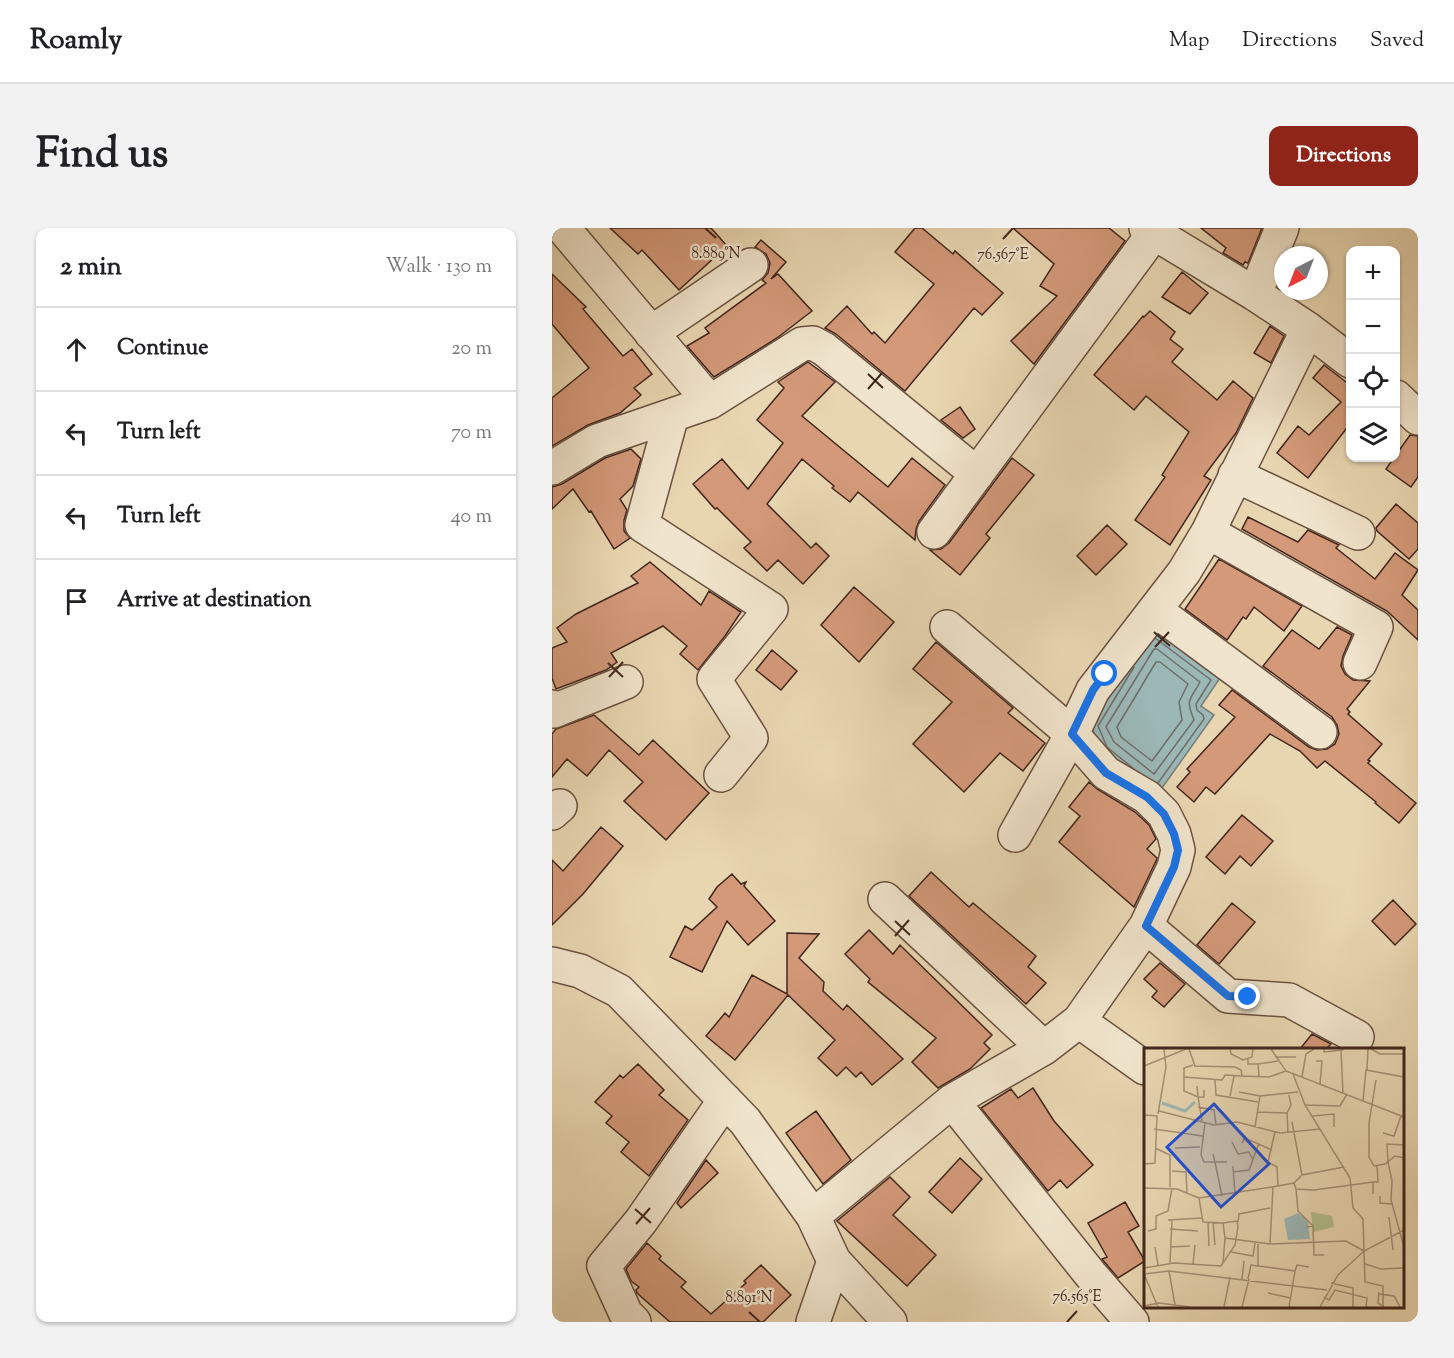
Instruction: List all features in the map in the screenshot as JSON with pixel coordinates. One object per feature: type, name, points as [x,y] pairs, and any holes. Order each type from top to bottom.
[{"type":"street","points":[[552,239],[557,228]]},
{"type":"street","points":[[562,228],[710,402]]},
{"type":"street","points":[[1255,294],[1282,228]]},
{"type":"street","points":[[934,532],[1150,230],[1255,294],[1308,329],[1346,358]]},
{"type":"street","points":[[651,333],[752,265]]},
{"type":"street","points":[[1015,835],[1072,734],[1093,690],[1184,572],[1208,532],[1308,329]]},
{"type":"street","points":[[552,468],[597,441],[710,402],[802,344],[813,343],[824,349],[977,474]]},
{"type":"street","points":[[1400,402],[1418,418]]},
{"type":"street","points":[[672,415],[642,525],[771,609],[714,679],[751,738],[721,775]]},
{"type":"street","points":[[1235,475],[1358,533]]},
{"type":"street","points":[[1208,532],[1376,627],[1360,663]]},
{"type":"street","points":[[1155,610],[1320,732]]},
{"type":"street","points":[[813,1216],[952,1101],[1044,1048],[1079,1021],[1146,926],[1174,867],[1178,850],[1174,834],[1164,814],[1147,797],[1106,773],[1072,734],[947,627]]},
{"type":"street","points":[[552,707],[554,711],[626,682]]},
{"type":"street","points":[[885,900],[1044,1048]]},
{"type":"street","points":[[1146,926],[1228,996],[1288,1000],[1357,1037]]},
{"type":"street","points":[[552,964],[580,971],[619,992],[746,1121],[813,1216],[834,1261],[890,1322]]},
{"type":"street","points":[[1079,1021],[1144,1067]]},
{"type":"street","points":[[633,1322],[626,1314],[604,1266],[641,1221],[725,1100]]},
{"type":"street","points":[[952,1101],[1091,1275],[1132,1322]]},
{"type":"street","points":[[813,1322],[834,1261]]},
{"type":"water","points":[[1151,628],[1220,678],[1201,706],[1214,715],[1157,795],[1102,751],[1091,726]]},
{"type":"building","points":[[610,228],[711,228],[727,246],[679,290],[642,250],[638,254]]},
{"type":"building","points":[[915,228],[922,228],[953,254],[955,251],[1003,293],[982,315],[974,308],[905,391],[836,334],[825,328],[847,306],[872,334],[874,332],[885,343],[934,284],[895,252]]},
{"type":"building","points":[[1013,228],[1109,228],[1125,241],[1034,364],[1011,341],[1057,296],[1040,286],[1054,264]]},
{"type":"building","points":[[1201,228],[1262,228],[1248,263],[1245,262],[1243,265],[1223,253],[1226,248]]},
{"type":"building","points":[[761,240],[786,262],[771,279],[778,274],[812,311],[777,338],[714,377],[687,346],[709,333],[705,328],[766,283],[762,280],[768,273],[770,263],[766,254],[755,247]]},
{"type":"building","points":[[1182,272],[1208,293],[1190,314],[1162,297]]},
{"type":"building","points":[[552,274],[586,307],[583,309],[623,356],[632,349],[652,374],[634,388],[641,395],[620,413],[588,425],[552,446],[552,398],[589,368],[552,324]]},
{"type":"building","points":[[1150,311],[1175,332],[1170,339],[1183,349],[1172,362],[1217,400],[1233,381],[1253,398],[1236,433],[1204,476],[1211,480],[1170,545],[1135,520],[1165,477],[1162,475],[1189,432],[1146,396],[1134,410],[1094,375],[1143,316]]},
{"type":"building","points":[[1270,326],[1284,336],[1271,363],[1254,353]]},
{"type":"building","points":[[808,362],[835,382],[802,416],[888,487],[912,458],[945,485],[919,521],[915,540],[858,492],[850,502],[802,459],[767,504],[811,548],[816,543],[829,556],[803,584],[778,560],[767,571],[744,548],[751,542],[717,508],[715,509],[693,484],[722,459],[748,489],[783,443],[757,420],[784,388],[778,382]]},
{"type":"building","points":[[1324,365],[1346,382],[1346,429],[1308,478],[1277,453],[1298,426],[1309,435],[1341,402],[1313,378]]},
{"type":"building","points":[[960,407],[975,429],[963,438],[941,420]]},
{"type":"building","points":[[1410,435],[1418,436],[1418,477],[1411,487],[1386,469],[1391,462],[1400,462],[1400,449]]},
{"type":"building","points":[[631,449],[641,459],[633,486],[620,499],[627,510],[624,531],[630,538],[614,549],[591,511],[589,512],[573,489],[552,509],[552,487],[562,484],[605,458]]},
{"type":"building","points":[[1012,458],[1034,475],[986,534],[990,538],[960,575],[930,550],[941,549],[949,543]]},
{"type":"building","points":[[1396,504],[1418,523],[1418,549],[1409,559],[1376,528]]},
{"type":"building","points":[[1248,517],[1298,542],[1308,530],[1339,545],[1336,548],[1375,579],[1395,553],[1418,570],[1402,595],[1418,610],[1418,640],[1387,611],[1242,529]]},
{"type":"building","points":[[1107,525],[1127,544],[1096,575],[1077,556]]},
{"type":"building","points":[[1219,559],[1302,606],[1284,631],[1254,607],[1246,619],[1243,617],[1227,640],[1185,609]]},
{"type":"building","points":[[650,562],[701,605],[709,591],[741,612],[725,636],[698,670],[680,654],[687,646],[663,626],[611,653],[617,662],[606,670],[556,689],[552,678],[552,648],[567,642],[557,628],[576,614],[638,583],[631,576]]},
{"type":"building","points":[[854,587],[894,622],[859,662],[821,625]]},
{"type":"building","points":[[1337,627],[1352,635],[1341,666],[1345,674],[1353,680],[1370,681],[1347,709],[1350,712],[1348,714],[1382,744],[1368,763],[1416,803],[1399,823],[1325,761],[1317,768],[1300,751],[1270,734],[1215,794],[1206,787],[1194,802],[1177,787],[1190,772],[1187,769],[1235,717],[1219,705],[1232,690],[1309,747],[1317,750],[1327,749],[1335,744],[1339,734],[1332,717],[1263,666],[1292,630],[1319,649]]},
{"type":"building","points":[[936,642],[1013,708],[1008,713],[1045,743],[1023,771],[1000,753],[964,792],[913,744],[952,702],[913,669]]},
{"type":"building","points":[[772,650],[797,671],[781,690],[756,670]]},
{"type":"building","points":[[594,715],[639,755],[653,740],[709,793],[666,840],[624,801],[643,782],[609,750],[587,776],[567,759],[552,777],[552,734],[556,729]]},
{"type":"building","points":[[1089,782],[1135,812],[1149,825],[1156,839],[1147,849],[1157,858],[1134,907],[1059,842],[1080,816],[1069,807]]},
{"type":"building","points":[[1242,815],[1273,841],[1251,866],[1240,856],[1225,874],[1206,857]]},
{"type":"building","points":[[601,827],[623,846],[583,894],[552,925],[552,860],[563,871]]},
{"type":"building","points":[[931,872],[969,907],[973,903],[1036,956],[1028,967],[1046,983],[1026,1004],[909,896]]},
{"type":"building","points":[[732,874],[741,884],[746,882],[744,886],[775,921],[748,945],[727,921],[702,972],[670,957],[685,926],[692,930],[717,907],[709,899],[717,887]]},
{"type":"building","points":[[1393,900],[1416,924],[1395,945],[1372,921]]},
{"type":"building","points":[[1232,903],[1255,922],[1219,964],[1197,945]]},
{"type":"building","points":[[869,930],[893,954],[900,945],[992,1035],[984,1043],[990,1049],[970,1069],[938,1088],[912,1062],[936,1038],[868,982],[870,979],[845,954]]},
{"type":"building","points":[[787,933],[819,934],[799,958],[824,982],[823,991],[843,1010],[847,1005],[903,1059],[872,1085],[861,1072],[856,1077],[846,1067],[837,1076],[818,1058],[835,1040],[788,995],[735,1060],[706,1036],[725,1013],[729,1017],[752,975],[787,994]]},
{"type":"building","points":[[1160,963],[1185,984],[1164,1007],[1152,997],[1157,991],[1144,979]]},
{"type":"building","points":[[1312,1034],[1331,1044],[1327,1048],[1301,1048]]},
{"type":"building","points":[[638,1064],[664,1090],[659,1095],[688,1120],[649,1176],[621,1152],[629,1142],[606,1123],[612,1116],[595,1102],[620,1075],[623,1078]]},
{"type":"building","points":[[1033,1088],[1054,1121],[1093,1165],[1067,1188],[1060,1180],[1048,1191],[981,1108],[1011,1089],[1018,1098]]},
{"type":"building","points":[[816,1111],[851,1160],[823,1184],[786,1133]]},
{"type":"building","points":[[960,1158],[982,1179],[952,1213],[929,1192]]},
{"type":"building","points":[[706,1160],[718,1173],[681,1208],[677,1203]]},
{"type":"building","points":[[890,1177],[910,1197],[893,1215],[936,1255],[907,1286],[837,1221]]},
{"type":"building","points":[[1125,1202],[1139,1226],[1128,1232],[1144,1262],[1118,1278],[1102,1259],[1107,1257],[1088,1223]]},
{"type":"building","points":[[647,1243],[661,1256],[659,1259],[686,1282],[681,1287],[711,1314],[746,1283],[744,1281],[761,1265],[791,1295],[763,1322],[670,1322],[637,1293],[636,1290],[639,1287],[631,1281],[626,1269]]},
{"type":"route","points":[[1105,674],[1093,690],[1072,734],[1106,773],[1147,797],[1164,814],[1174,834],[1178,850],[1174,867],[1162,896],[1146,926],[1228,996],[1248,997]]}]
